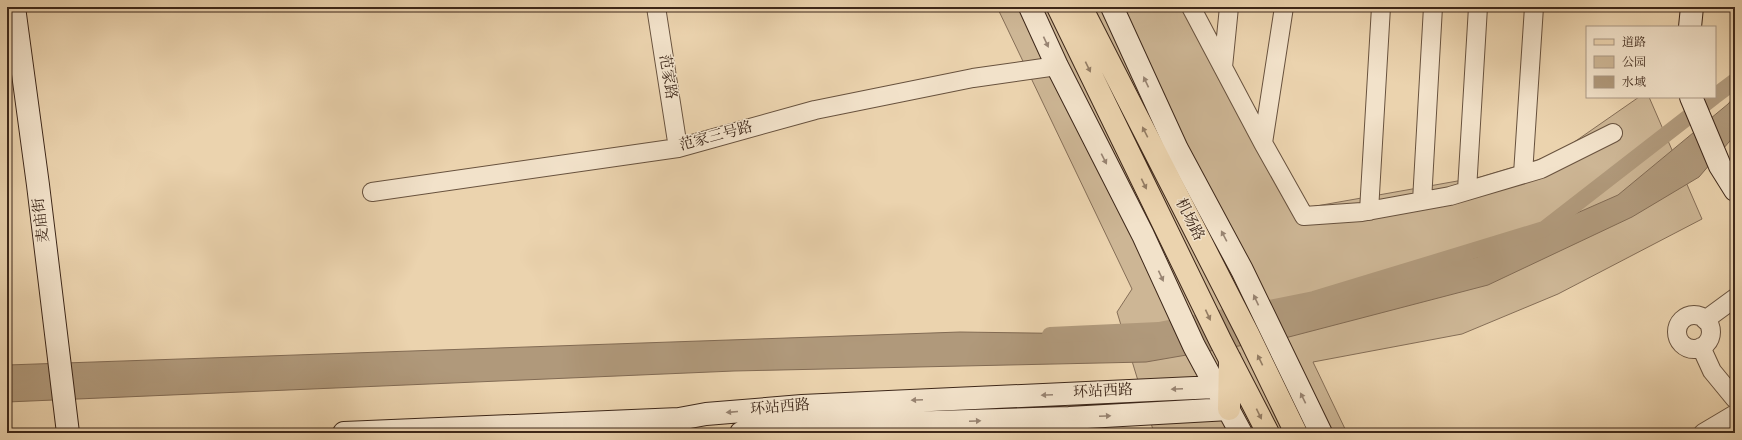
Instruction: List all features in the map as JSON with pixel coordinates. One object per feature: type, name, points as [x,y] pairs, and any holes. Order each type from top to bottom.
[{"type":"main road","name":"麦庙街","points":[[14,7],[68,433]]},
{"type":"main road","points":[[1030,7],[1057,66],[1142,235],[1194,346],[1241,433]]},
{"type":"main road","name":"机场路","points":[[1058,7],[1225,350],[1268,433]]},
{"type":"main road","name":"机场路","points":[[1081,7],[1248,334],[1296,433]]},
{"type":"main road","name":"机场路","points":[[1112,7],[1178,149],[1242,270],[1270,331],[1321,433]]},
{"type":"main road","points":[[1690,26],[1692,7]]},
{"type":"main road","points":[[1691,98],[1720,166],[1735,190]]},
{"type":"main road","points":[[1225,350],[1229,409]]},
{"type":"main road","name":"环站西路","points":[[344,433],[678,426],[707,424],[802,406],[1216,387]]},
{"type":"main road","name":"环站西路","points":[[741,433],[775,427],[1070,425],[1229,409]]},
{"type":"street","name":"范家路","points":[[656,7],[678,148]]},
{"type":"street","points":[[1191,7],[1263,143],[1304,216],[1369,211],[1450,196],[1541,168],[1613,133]]},
{"type":"street","points":[[1222,67],[1229,7]]},
{"type":"street","points":[[1263,143],[1284,7]]},
{"type":"street","points":[[1369,211],[1380,7]]},
{"type":"street","points":[[1422,201],[1433,7]]},
{"type":"street","points":[[1468,190],[1478,7]]},
{"type":"street","points":[[1523,174],[1534,7]]},
{"type":"street","name":"范家三号路","points":[[372,192],[678,148],[815,110],[973,78],[1057,66]]},
{"type":"street","points":[[1706,320],[1735,298]]},
{"type":"street","points":[[1695,315],[1706,320],[1710,330],[1710,335],[1709,340],[1701,347],[1696,349],[1685,346],[1681,343],[1677,332],[1681,322],[1685,318],[1695,315]]},
{"type":"street","points":[[1701,347],[1712,371],[1735,399]]},
{"type":"street","points":[[1703,433],[1735,414]]},
{"type":"green space","points":[[997,7],[1200,7],[1305,208],[1480,177],[1557,154],[1638,98],[1649,98],[1702,219],[1558,294],[1462,334],[1313,362],[1347,433],[1154,433],[1117,312],[1132,289]]},
{"type":"water","points":[[1735,96],[1735,135],[1699,177],[1632,217],[1488,285],[1285,338],[1146,362],[734,371],[7,402],[7,365],[960,332],[1168,335],[1477,257],[1618,195],[1728,104]]},
{"type":"waterway","points":[[1716,95],[1735,81]]},
{"type":"waterway","points":[[1050,335],[1159,330],[1314,299],[1544,229],[1713,98]]}]
